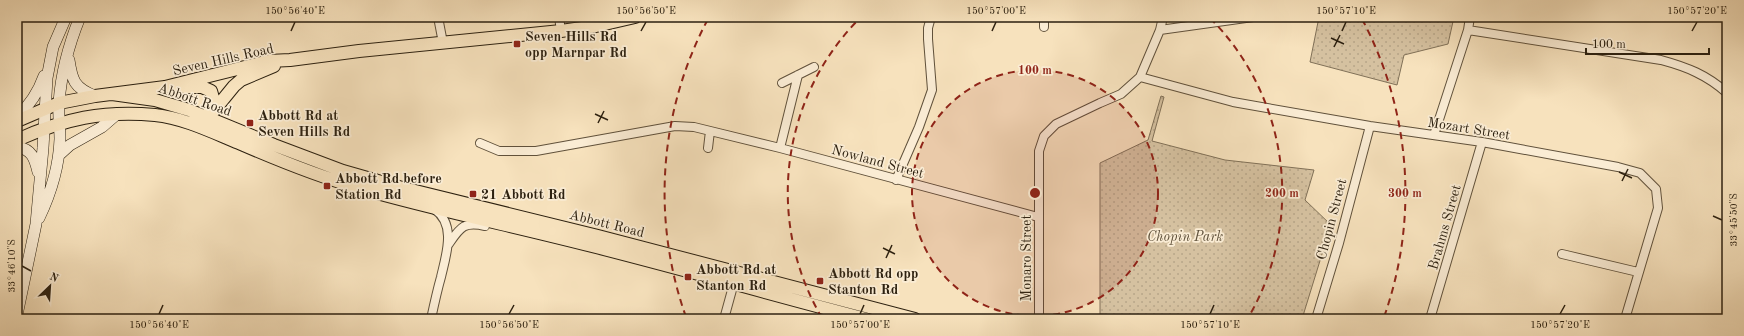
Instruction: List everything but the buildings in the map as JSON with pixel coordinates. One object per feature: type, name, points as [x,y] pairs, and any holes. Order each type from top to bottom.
[{"type":"main road","points":[[17,315],[36,224],[46,108],[47,78],[53,47],[66,17]]},
{"type":"main road","points":[[36,224],[47,202],[56,176],[59,155],[59,103],[68,53],[80,17]]},
{"type":"main road","name":"Seven Hills Road","points":[[17,121],[59,103],[94,96],[165,87],[268,61],[290,60],[359,51],[560,31],[596,26],[635,17]]},
{"type":"main road","points":[[68,53],[71,74],[77,86],[94,96]]},
{"type":"main road","name":"Seven Hills Road","points":[[200,128],[234,86],[241,80],[247,76],[290,60]]},
{"type":"main road","points":[[17,117],[35,97],[50,61]]},
{"type":"main road","points":[[165,87],[195,87],[208,89],[211,91],[212,98],[208,117]]},
{"type":"main road","name":"Abbott Road","points":[[112,94],[169,103],[208,117],[329,166],[392,185],[736,271],[915,319]]},
{"type":"main road","points":[[17,140],[59,123],[92,116],[117,114]]},
{"type":"main road","points":[[59,155],[70,145],[102,127],[117,114]]},
{"type":"main road","name":"Abbott Road","points":[[117,114],[156,115],[181,121],[327,178],[365,190],[524,229],[866,319]]},
{"type":"main road","points":[[17,147],[28,151],[33,157],[40,183]]},
{"type":"street","points":[[438,17],[443,43]]},
{"type":"street","points":[[559,17],[560,31]]},
{"type":"street","points":[[896,180],[919,128],[932,90],[928,39],[928,28],[931,17]]},
{"type":"street","points":[[1044,17],[1044,27]]},
{"type":"street","name":"Monaro Street","points":[[1039,319],[1039,151],[1044,136],[1056,124],[1100,102],[1121,94],[1140,77],[1160,30],[1163,17]]},
{"type":"street","points":[[1160,30],[1253,17]]},
{"type":"street","points":[[1434,135],[1468,30],[1470,17]]},
{"type":"street","points":[[1468,30],[1661,60],[1688,68],[1715,83],[1727,93]]},
{"type":"street","points":[[782,83],[814,67]]},
{"type":"street","points":[[780,148],[798,74]]},
{"type":"street","name":"Mozart Street","points":[[1140,77],[1233,102],[1370,126],[1482,142],[1618,167],[1640,173],[1656,189],[1658,208],[1625,319]]},
{"type":"street","name":"Nowland Street","points":[[480,143],[499,151],[536,151],[675,126],[694,127],[780,148],[1038,217]]},
{"type":"street","name":"Chopin Street","points":[[1316,319],[1370,126]]},
{"type":"street","points":[[708,148],[710,132]]},
{"type":"street","name":"Brahms Street","points":[[1430,319],[1482,142]]},
{"type":"street","points":[[428,205],[440,213],[444,219],[448,245],[431,319]]},
{"type":"street","points":[[448,245],[459,229],[465,224],[477,224],[502,229],[524,229]]},
{"type":"street","points":[[1562,254],[1638,272]]},
{"type":"street","points":[[724,319],[734,284],[736,271]]},
{"type":"green space","points":[[1319,17],[1454,17],[1448,44],[1404,55],[1397,85],[1310,62]]},
{"type":"green space","name":"Chopin Park","points":[[1161,96],[1164,97],[1152,141],[1225,160],[1314,170],[1305,200],[1331,225],[1302,319],[1141,319],[1130,316],[1100,314],[1100,163],[1148,140]]},
{"type":"place","name":"Seven Hills Rd opp Marnpar Rd","points":[[517,44]]},
{"type":"place","name":"Abbott Rd at Seven Hills Rd","points":[[250,123]]},
{"type":"place","name":"Abbott Rd before Station Rd","points":[[327,186]]},
{"type":"place","name":"21 Abbott Rd","points":[[473,194]]},
{"type":"place","name":"Abbott Rd at Stanton Rd","points":[[688,277]]},
{"type":"place","name":"Abbott Rd opp Stanton Rd","points":[[820,281]]}]
